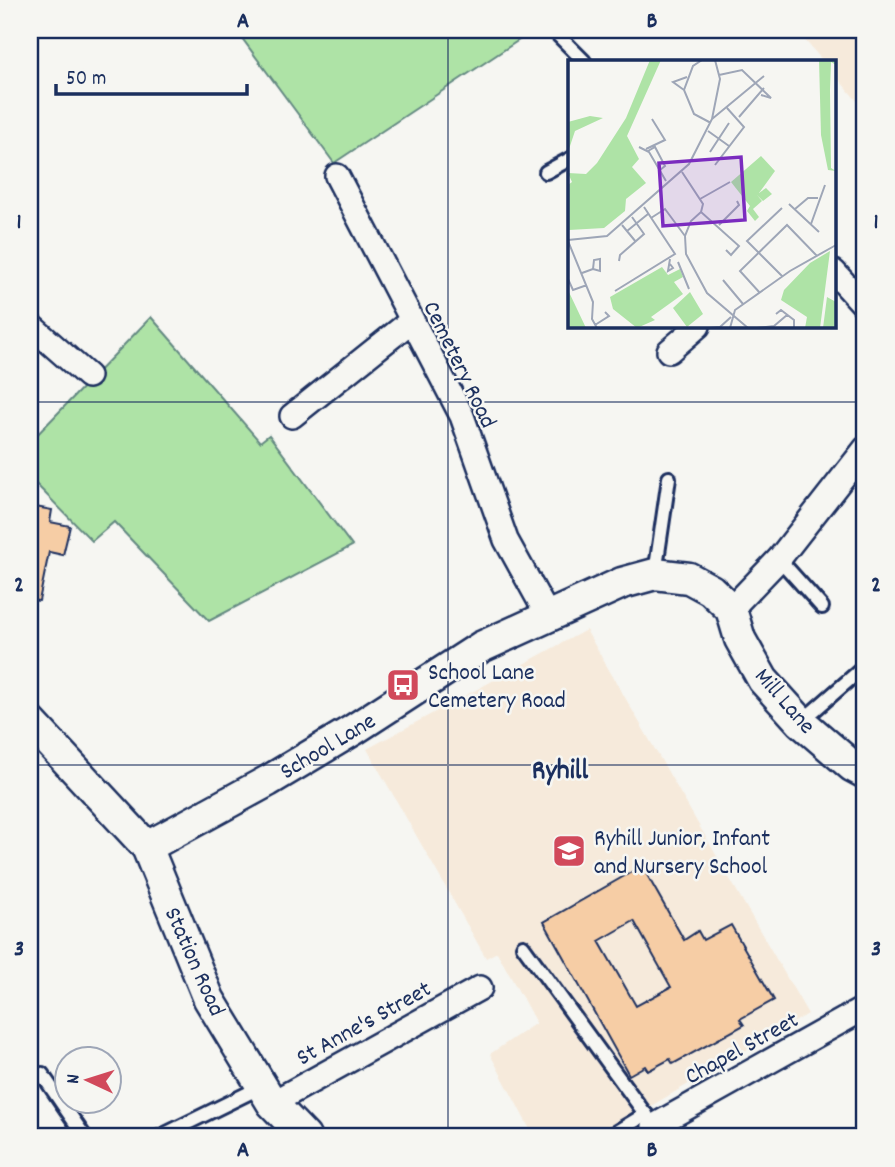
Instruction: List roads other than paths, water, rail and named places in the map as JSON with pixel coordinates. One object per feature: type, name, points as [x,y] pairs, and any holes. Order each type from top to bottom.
[{"type":"street","name":"Cemetery Road","points":[[337,176],[462,416],[506,540],[548,616]]},
{"type":"street","points":[[836,274],[865,306]]},
{"type":"street","points":[[292,416],[411,321]]},
{"type":"street","points":[[30,325],[88,376]]},
{"type":"street","points":[[668,351],[697,327]]},
{"type":"street","points":[[731,609],[779,559],[865,449]]},
{"type":"street","name":"School Lane","points":[[147,846],[289,768],[481,647],[622,583],[655,574],[689,578],[711,590],[731,609]]},
{"type":"street","name":"Mill Lane","points":[[731,609],[740,639],[764,680],[801,722],[852,766],[865,773]]},
{"type":"street","points":[[30,721],[147,846]]},
{"type":"street","name":"Station Road","points":[[147,846],[209,999],[268,1094],[305,1137]]},
{"type":"street","name":"St Anne's Street","points":[[268,1094],[480,988]]},
{"type":"street","name":"Chapel Street","points":[[654,1126],[865,1008]]},
{"type":"lane","points":[[556,33],[583,60]]},
{"type":"lane","points":[[546,172],[568,160]]},
{"type":"lane","points":[[655,574],[669,478]]},
{"type":"lane","points":[[779,559],[822,607]]},
{"type":"lane","points":[[801,722],[865,666]]},
{"type":"lane","points":[[523,946],[654,1126],[608,1137]]},
{"type":"lane","points":[[30,1079],[42,1074],[85,1137]]},
{"type":"lane","points":[[159,1137],[268,1094]]},
{"type":"place","name":"School Lane Cemetery Road","points":[[403,685]]},
{"type":"place","name":"Ryhill Junior, Infant and Nursery School","points":[[569,851]]},
{"type":"district","name":"Ryhill","points":[[560,768]]}]
